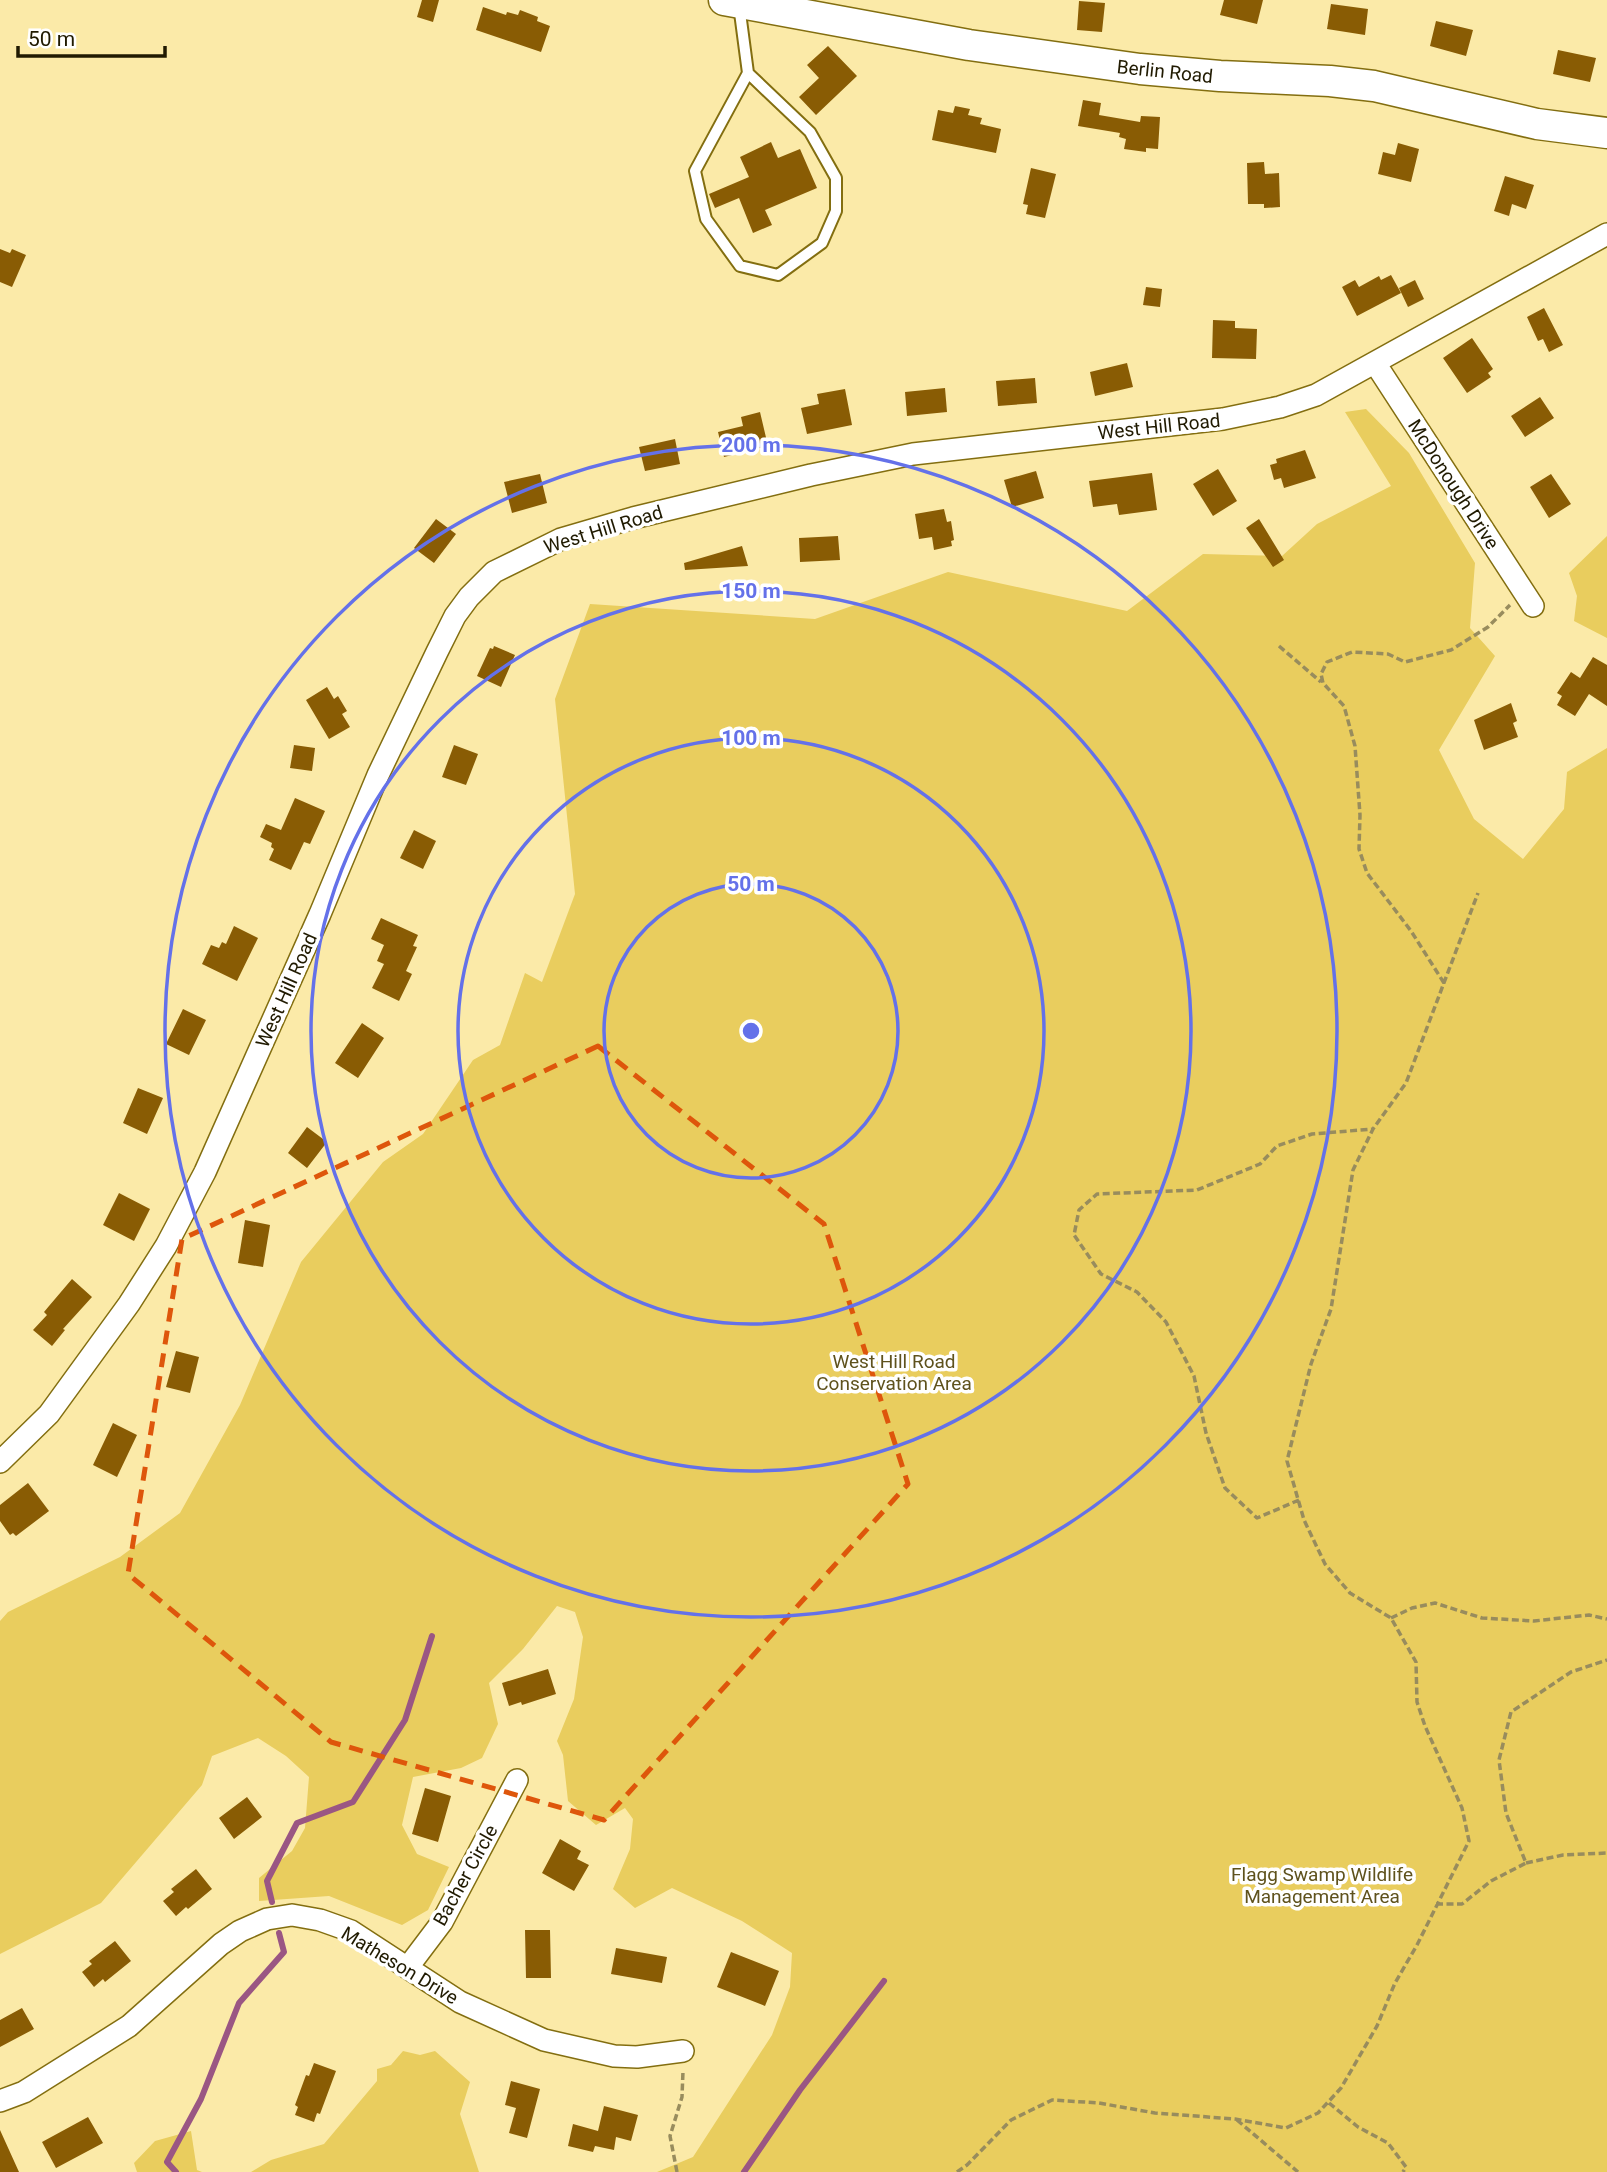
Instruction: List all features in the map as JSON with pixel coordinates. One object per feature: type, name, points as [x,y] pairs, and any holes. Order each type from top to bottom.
[{"type":"street","name":"Berlin Road","points":[[731,1],[969,45],[1140,69],[1193,75],[1329,81],[1374,86],[1537,124],[1607,133]]},
{"type":"street","name":"West Hill Road","points":[[0,1462],[49,1415],[129,1304],[166,1246],[205,1172],[320,914],[378,775],[437,652],[455,616],[469,597],[494,572],[561,539],[634,518],[913,454],[1223,419],[1280,407],[1316,395],[1605,239]]},
{"type":"street","name":"McDonough Drive","points":[[1375,363],[1529,598]]},
{"type":"street","name":"Bacher Circle","points":[[408,1967],[442,1922],[517,1780]]},
{"type":"street","name":"Matheson Drive","points":[[0,2101],[23,2092],[129,2026],[221,1944],[240,1931],[267,1919],[292,1915],[320,1920],[351,1931],[460,2002],[544,2040],[614,2056],[637,2057],[683,2051]]},
{"type":"lane","points":[[731,1],[748,73],[810,132],[836,178],[836,211],[822,243],[778,275],[740,266],[706,219],[695,171],[748,73]]},
{"type":"path","points":[[1323,683],[1321,674],[1327,662],[1352,652],[1388,654],[1405,662],[1451,650],[1529,598]]},
{"type":"path","points":[[1279,646],[1323,683],[1344,706],[1355,746],[1360,815],[1359,849],[1367,873],[1411,932],[1444,983]]},
{"type":"path","points":[[957,2172],[1011,2120],[1052,2099],[1286,2127],[1318,2113],[1341,2088],[1377,2026],[1395,1983],[1469,1842],[1462,1808],[1417,1702],[1416,1662],[1391,1618],[1350,1593],[1325,1564],[1304,1520],[1287,1461],[1311,1364],[1331,1309],[1353,1170],[1373,1129],[1406,1083],[1478,893]]},
{"type":"path","points":[[1299,1500],[1257,1518],[1225,1488],[1206,1433],[1194,1376],[1166,1322],[1137,1292],[1101,1274],[1074,1236],[1079,1210],[1097,1194],[1197,1190],[1260,1164],[1278,1146],[1312,1134],[1373,1129]]},
{"type":"path","points":[[1391,1618],[1412,1608],[1435,1603],[1482,1618],[1534,1621],[1589,1615],[1607,1619]]},
{"type":"path","points":[[1526,1863],[1506,1813],[1499,1760],[1511,1712],[1571,1672],[1607,1660]]},
{"type":"path","points":[[1436,1904],[1462,1904],[1491,1881],[1526,1863],[1563,1855],[1607,1853]]},
{"type":"path","points":[[677,2172],[670,2136],[682,2097],[683,2051]]},
{"type":"path","points":[[1329,2103],[1358,2127],[1388,2143],[1406,2167],[1403,2172]]},
{"type":"path","points":[[1235,2119],[1297,2172]]},
{"type":"highlighted area","points":[[598,1046],[824,1224],[908,1484],[604,1820],[331,1742],[128,1574],[182,1239]]},
{"type":"green space","points":[[1366,409],[1409,453],[1475,563],[1470,628],[1495,656],[1439,750],[1474,819],[1523,859],[1564,809],[1567,772],[1607,748],[1607,2172],[657,2172],[693,2157],[772,2035],[790,1987],[792,1953],[742,1921],[672,1888],[635,1908],[613,1889],[630,1849],[633,1819],[625,1808],[596,1825],[568,1801],[563,1755],[557,1741],[574,1699],[583,1637],[575,1612],[557,1606],[523,1649],[489,1683],[498,1724],[482,1758],[461,1768],[413,1777],[402,1825],[417,1854],[449,1867],[428,1910],[402,1925],[329,1896],[259,1901],[259,1878],[292,1851],[305,1828],[309,1777],[286,1756],[258,1738],[212,1756],[202,1785],[101,1903],[0,1954],[0,1621],[8,1612],[120,1557],[180,1513],[240,1405],[301,1262],[383,1162],[423,1134],[473,1060],[500,1045],[525,973],[542,982],[575,894],[555,699],[590,604],[815,619],[948,572],[1127,611],[1203,554],[1282,556],[1317,524],[1391,486],[1345,412]]},
{"type":"green space","points":[[1607,536],[1607,638],[1574,621],[1577,596],[1569,573]]},
{"type":"green space","points":[[403,2051],[420,2055],[435,2051],[470,2082],[460,2114],[479,2172],[251,2172],[271,2160],[324,2144],[377,2081],[377,2069],[391,2065]]},
{"type":"green space","points":[[191,2131],[197,2170],[202,2172],[137,2172],[134,2163],[155,2141]]},
{"type":"building","points":[[422,0],[439,0],[433,22],[417,17]]},
{"type":"building","points":[[1224,0],[1263,0],[1257,24],[1220,15]]},
{"type":"building","points":[[1079,1],[1105,3],[1102,32],[1077,30]]},
{"type":"building","points":[[1331,4],[1368,9],[1365,35],[1327,29]]},
{"type":"building","points":[[483,7],[506,15],[507,12],[518,15],[520,10],[538,17],[537,21],[550,26],[541,52],[476,30]]},
{"type":"building","points":[[1436,21],[1473,30],[1466,56],[1430,46]]},
{"type":"building","points":[[828,46],[857,76],[816,115],[799,97],[819,78],[807,65]]},
{"type":"building","points":[[1558,50],[1596,58],[1590,82],[1553,74]]},
{"type":"building","points":[[1083,100],[1101,103],[1099,115],[1140,122],[1141,116],[1160,117],[1158,149],[1146,148],[1146,152],[1124,149],[1126,139],[1119,137],[1120,133],[1078,126]]},
{"type":"building","points":[[955,106],[970,109],[968,115],[982,118],[980,124],[1001,129],[996,153],[932,140],[938,110],[953,113]]},
{"type":"building","points":[[771,142],[778,158],[800,149],[817,188],[765,210],[772,225],[753,233],[739,198],[715,208],[709,194],[749,177],[740,157]]},
{"type":"building","points":[[1398,143],[1419,149],[1411,182],[1378,174],[1383,152],[1395,155]]},
{"type":"building","points":[[1264,162],[1265,174],[1279,173],[1280,207],[1264,208],[1264,204],[1248,204],[1247,163]]},
{"type":"building","points":[[1031,168],[1056,174],[1045,218],[1026,214],[1028,205],[1023,204]]},
{"type":"building","points":[[1505,176],[1534,185],[1526,209],[1512,204],[1509,216],[1494,211]]},
{"type":"building","points":[[0,249],[10,253],[12,249],[26,255],[12,287],[0,282]]},
{"type":"building","points":[[1391,275],[1401,293],[1357,316],[1342,287],[1355,280],[1359,287],[1379,276],[1381,280]]},
{"type":"building","points":[[1415,280],[1424,299],[1408,307],[1399,288]]},
{"type":"building","points":[[1146,287],[1162,289],[1160,307],[1143,305]]},
{"type":"building","points":[[1544,308],[1563,345],[1549,352],[1543,339],[1538,341],[1527,317]]},
{"type":"building","points":[[1213,320],[1235,321],[1235,328],[1257,329],[1256,359],[1212,358]]},
{"type":"building","points":[[1472,338],[1493,369],[1488,373],[1491,377],[1467,393],[1443,358]]},
{"type":"building","points":[[1127,363],[1133,387],[1095,396],[1090,372]]},
{"type":"building","points":[[1035,378],[1037,403],[998,406],[996,381]]},
{"type":"building","points":[[945,388],[947,412],[907,416],[905,392]]},
{"type":"building","points":[[845,389],[852,425],[807,434],[801,408],[819,404],[817,394]]},
{"type":"building","points":[[1540,397],[1554,418],[1525,437],[1511,416]]},
{"type":"building","points":[[760,412],[768,446],[724,457],[718,432],[743,426],[741,417]]},
{"type":"building","points":[[675,439],[680,464],[645,471],[639,447]]},
{"type":"building","points":[[1305,450],[1316,478],[1284,488],[1281,478],[1274,480],[1270,465],[1277,463],[1276,459]]},
{"type":"building","points":[[1218,469],[1237,501],[1213,516],[1193,484]]},
{"type":"building","points":[[1036,471],[1044,498],[1012,507],[1004,480]]},
{"type":"building","points":[[1152,473],[1157,510],[1119,515],[1117,504],[1093,507],[1089,481]]},
{"type":"building","points":[[540,474],[547,503],[512,513],[504,482]]},
{"type":"building","points":[[1551,474],[1571,504],[1549,518],[1530,487]]},
{"type":"building","points":[[944,509],[947,522],[951,521],[954,540],[951,541],[952,546],[934,550],[932,537],[919,539],[915,514]]},
{"type":"building","points":[[436,519],[456,534],[434,563],[414,548]]},
{"type":"building","points":[[1259,519],[1284,560],[1273,567],[1246,528]]},
{"type":"building","points":[[838,536],[840,560],[800,562],[799,538]]},
{"type":"building","points":[[742,546],[748,566],[685,570],[684,563]]},
{"type":"building","points":[[494,646],[515,655],[501,687],[477,676],[490,648],[493,649]]},
{"type":"building","points":[[1593,657],[1607,665],[1607,706],[1589,694],[1575,716],[1557,705],[1562,696],[1557,693],[1571,672],[1580,678]]},
{"type":"building","points":[[327,687],[334,699],[338,696],[347,711],[342,714],[350,727],[329,739],[306,700]]},
{"type":"building","points":[[1511,703],[1517,721],[1513,723],[1518,737],[1484,750],[1474,720]]},
{"type":"building","points":[[294,745],[315,748],[312,771],[290,768]]},
{"type":"building","points":[[454,745],[478,754],[466,785],[442,777]]},
{"type":"building","points":[[295,798],[325,811],[310,844],[304,842],[291,870],[269,860],[274,849],[271,847],[272,843],[260,837],[266,824],[281,830]]},
{"type":"building","points":[[414,830],[436,841],[423,869],[400,858]]},
{"type":"building","points":[[381,918],[418,935],[413,946],[417,947],[406,971],[412,974],[399,1001],[372,988],[384,964],[377,961],[384,945],[371,939]]},
{"type":"building","points":[[234,926],[258,938],[237,981],[202,964],[211,945],[219,948],[222,942],[226,944]]},
{"type":"building","points":[[183,1009],[206,1020],[189,1055],[166,1044]]},
{"type":"building","points":[[362,1023],[384,1038],[358,1078],[335,1063]]},
{"type":"building","points":[[138,1088],[163,1098],[147,1134],[123,1123]]},
{"type":"building","points":[[307,1127],[327,1142],[307,1168],[288,1153]]},
{"type":"building","points":[[119,1193],[150,1209],[134,1241],[103,1225]]},
{"type":"building","points":[[245,1220],[270,1225],[263,1267],[238,1263]]},
{"type":"building","points":[[72,1279],[92,1297],[63,1329],[65,1330],[52,1346],[33,1330],[47,1315],[44,1312]]},
{"type":"building","points":[[176,1351],[199,1357],[190,1393],[166,1387]]},
{"type":"building","points":[[113,1423],[137,1435],[117,1477],[93,1465]]},
{"type":"building","points":[[28,1483],[49,1511],[16,1536],[13,1533],[10,1535],[0,1521],[0,1505]]},
{"type":"building","points":[[548,1669],[556,1694],[522,1705],[521,1702],[509,1706],[502,1683]]},
{"type":"building","points":[[425,1788],[451,1796],[438,1842],[412,1834]]},
{"type":"building","points":[[247,1797],[262,1817],[234,1839],[219,1818]]},
{"type":"building","points":[[560,1839],[581,1851],[577,1859],[589,1865],[574,1891],[542,1873]]},
{"type":"building","points":[[196,1869],[212,1889],[176,1916],[163,1901],[174,1892],[171,1889]]},
{"type":"building","points":[[525,1930],[550,1930],[551,1978],[526,1978]]},
{"type":"building","points":[[115,1941],[131,1961],[105,1982],[103,1979],[94,1987],[82,1972],[92,1964],[89,1961]]},
{"type":"building","points":[[616,1948],[667,1957],[662,1983],[611,1974]]},
{"type":"building","points":[[731,1952],[779,1971],[765,2006],[717,1987]]},
{"type":"building","points":[[22,2008],[34,2029],[0,2047],[0,2020]]},
{"type":"building","points":[[314,2063],[336,2071],[320,2114],[317,2113],[314,2122],[295,2115],[298,2107],[295,2105],[306,2075],[309,2076]]},
{"type":"building","points":[[511,2081],[540,2089],[527,2138],[509,2133],[516,2108],[505,2105]]},
{"type":"building","points":[[604,2106],[638,2115],[631,2141],[616,2137],[614,2150],[595,2146],[593,2152],[568,2146],[573,2124],[598,2131]]},
{"type":"building","points":[[88,2117],[103,2143],[56,2168],[42,2142]]},
{"type":"building","points":[[0,2130],[19,2172],[0,2172]]},
{"type":"waterway","points":[[272,1902],[267,1881],[297,1823],[353,1802],[405,1720],[432,1636]]},
{"type":"waterway","points":[[176,2172],[167,2162],[201,2099],[239,2003],[284,1952],[279,1933]]},
{"type":"waterway","points":[[744,2172],[800,2090],[884,1981]]},
{"type":"park label","name":"West Hill Road Conservation Area","points":[[894,1372]]},
{"type":"park label","name":"Flagg Swamp Wildlife Management Area","points":[[1322,1885]]}]
